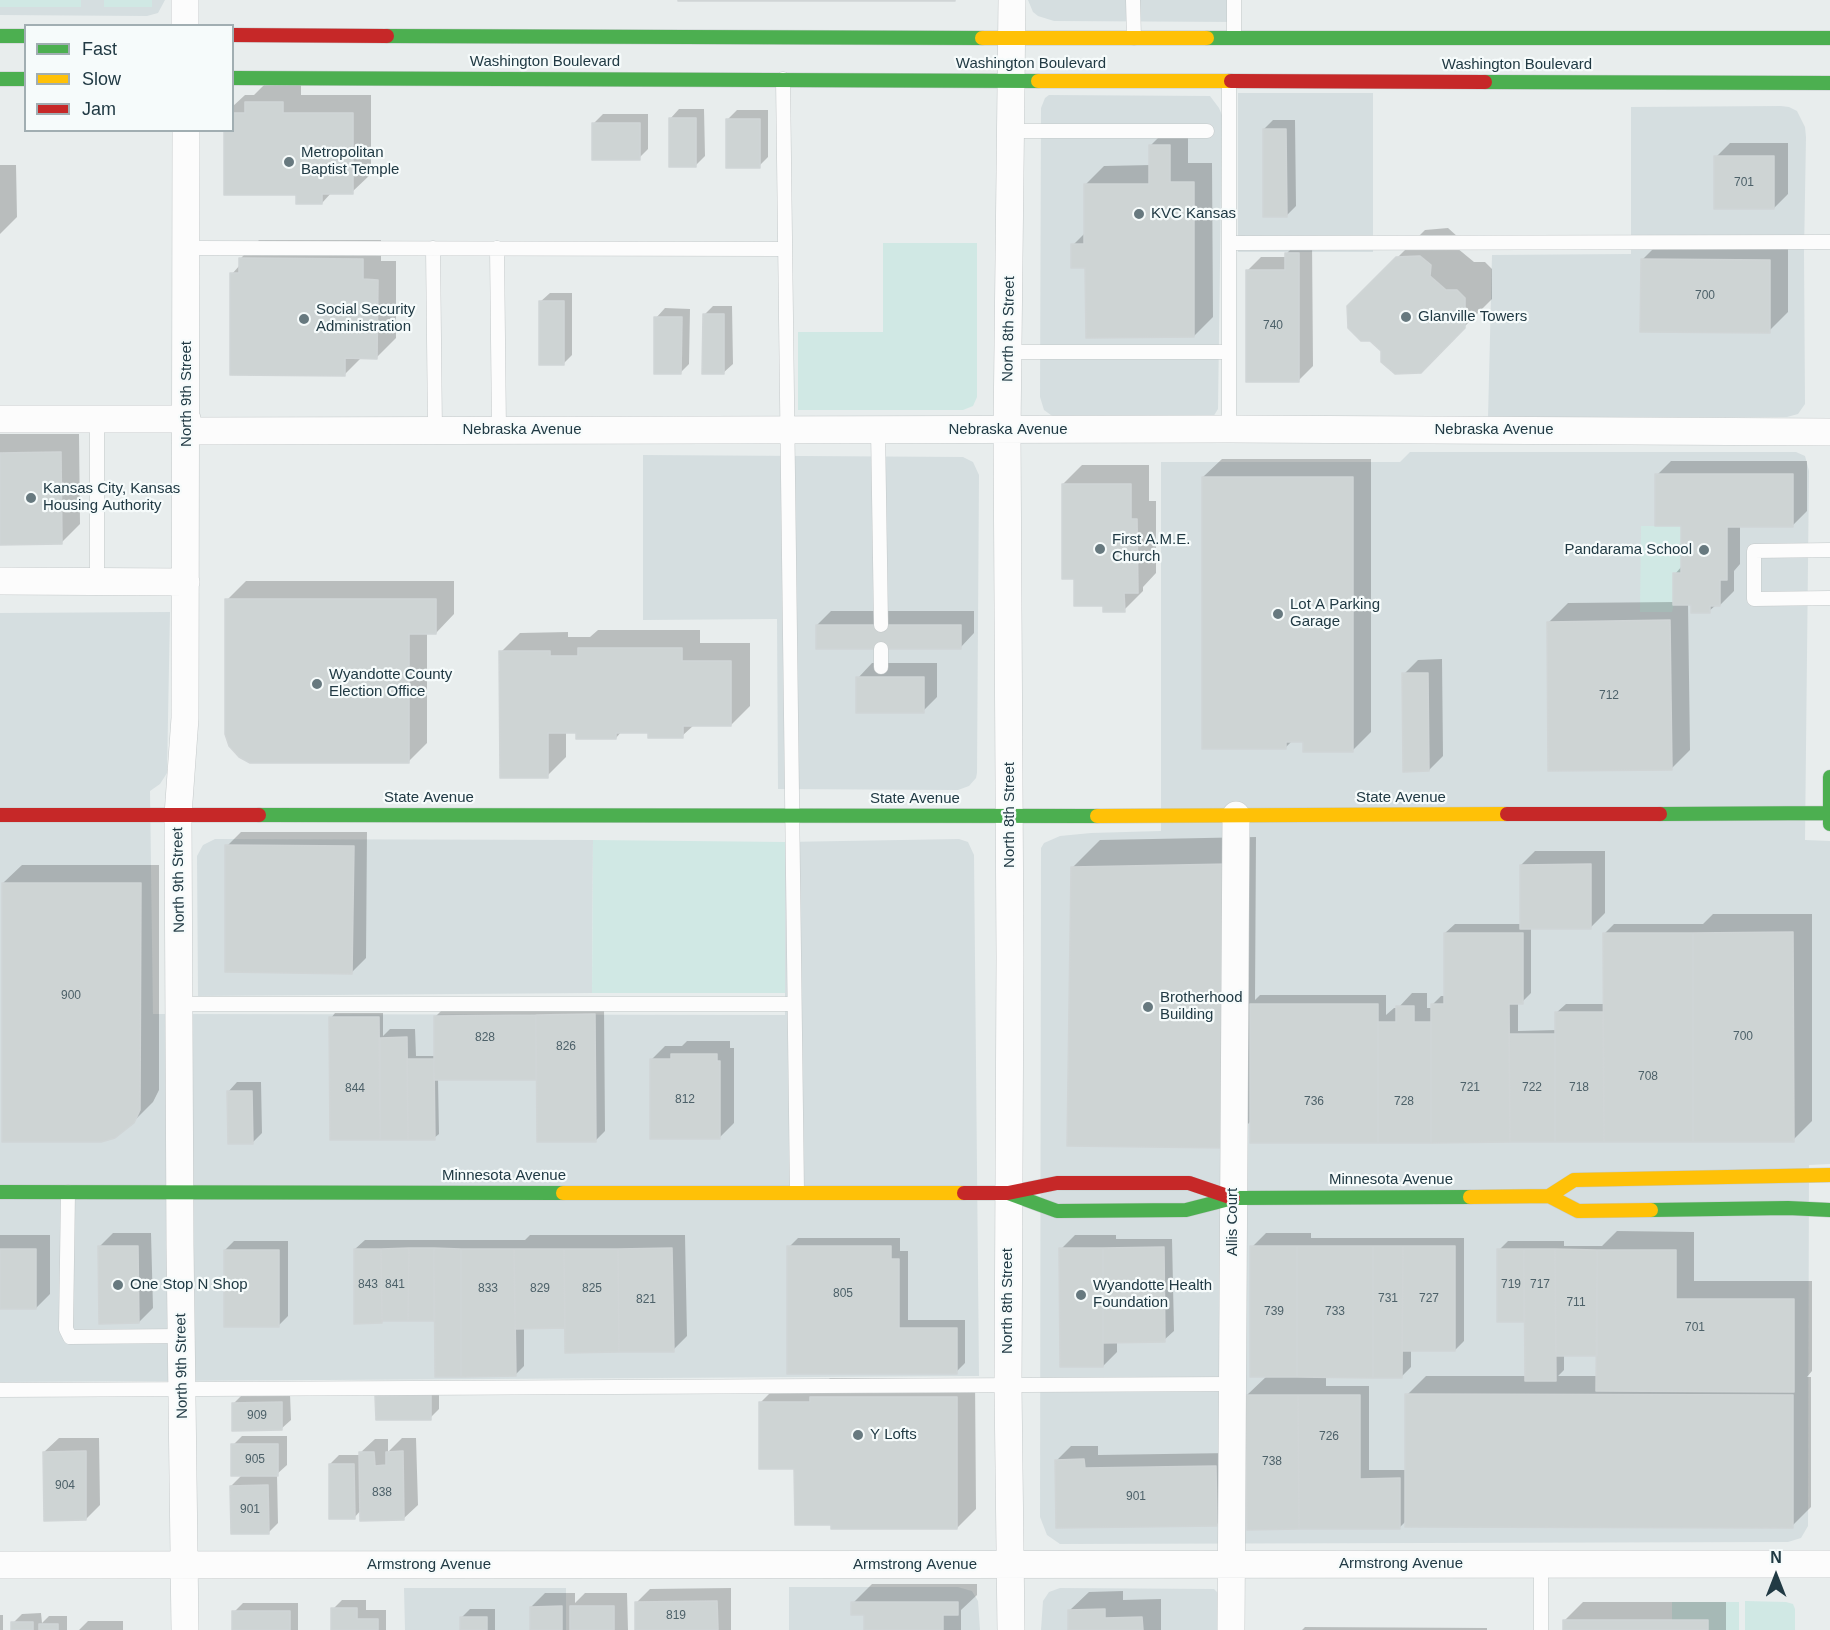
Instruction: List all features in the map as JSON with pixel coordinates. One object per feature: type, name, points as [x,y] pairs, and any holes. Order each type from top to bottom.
[{"type":"main road","name":"Washington Boulevard","points":[[234,35],[1830,38]]},
{"type":"main road","points":[[0,36],[24,36]]},
{"type":"main road","name":"Washington Boulevard","points":[[234,78],[1830,82]]},
{"type":"main road","points":[[0,79],[24,79]]},
{"type":"main road","points":[[1830,777],[1830,824]]},
{"type":"main road","name":"State Avenue","points":[[0,814],[1010,816],[1830,813]]},
{"type":"main road","points":[[1549,1196],[1574,1180],[1830,1175]]},
{"type":"main road","name":"Minnesota Avenue","points":[[0,1192],[1008,1193],[1058,1183],[1189,1183],[1233,1198]]},
{"type":"main road","name":"Minnesota Avenue","points":[[1008,1193],[1057,1211],[1186,1210],[1233,1198],[1549,1196],[1578,1211],[1788,1208],[1830,1210]]},
{"type":"street","points":[[184,0],[185,24]]},
{"type":"street","name":"North 8th Street","points":[[1011,1630],[1008,1386],[1010,816],[1007,431],[1012,0]]},
{"type":"street","name":"North 9th Street","points":[[185,1630],[179,1192],[178,815],[185,718],[186,132]]},
{"type":"street","name":"Nebraska Avenue","points":[[0,419],[97,419],[187,425],[435,430],[1229,429],[1830,432]]},
{"type":"street","points":[[0,581],[186,582]]},
{"type":"street","name":"Allis Court","points":[[1231,1630],[1236,815]]},
{"type":"street","name":"Armstrong Avenue","points":[[0,1565],[1830,1564]]},
{"type":"lane","points":[[1133,0],[1134,38]]},
{"type":"lane","points":[[1234,0],[1234,37]]},
{"type":"lane","points":[[783,80],[797,1192]]},
{"type":"lane","points":[[1229,81],[1229,429]]},
{"type":"lane","points":[[1011,131],[1207,131]]},
{"type":"lane","points":[[1229,243],[1830,242]]},
{"type":"lane","points":[[187,248],[785,249]]},
{"type":"lane","points":[[433,248],[435,430]]},
{"type":"lane","points":[[497,248],[499,430]]},
{"type":"lane","points":[[1008,352],[1229,352]]},
{"type":"lane","points":[[97,419],[97,581]]},
{"type":"lane","points":[[878,429],[881,625]]},
{"type":"lane","points":[[1830,550],[1754,551],[1754,600],[1830,598]]},
{"type":"lane","points":[[881,649],[881,667]]},
{"type":"lane","points":[[180,1004],[794,1004]]},
{"type":"lane","points":[[68,1192],[66,1329],[70,1337],[181,1336]]},
{"type":"lane","points":[[0,1390],[1232,1384]]},
{"type":"lane","points":[[1541,1564],[1541,1630]]},
{"type":"shaded area","points":[[0,0],[165,0],[158,13],[147,16],[0,15]]},
{"type":"shaded area","points":[[1028,0],[1238,0],[1238,22],[1054,21],[1033,12]]},
{"type":"shaded area","points":[[1238,93],[1373,93],[1373,252],[1238,252]]},
{"type":"shaded area","points":[[1049,95],[1210,96],[1219,108],[1222,115],[1218,409],[1213,417],[1055,418],[1044,410],[1040,397],[1041,108],[1045,98]]},
{"type":"shaded area","points":[[1781,106],[1797,111],[1805,127],[1806,137],[1805,404],[1798,414],[1787,417],[1488,418],[1492,255],[1631,254],[1631,107]]},
{"type":"shaded area","points":[[1410,452],[1796,452],[1805,456],[1809,471],[1805,840],[1830,841],[1830,1164],[1809,1165],[1808,1526],[1801,1538],[1788,1542],[1060,1544],[1047,1535],[1040,1517],[1041,848],[1044,843],[1060,836],[1161,831],[1161,462],[1400,462]]},
{"type":"shaded area","points":[[643,455],[963,457],[973,462],[979,475],[977,773],[969,786],[958,790],[778,789],[777,619],[643,620]]},
{"type":"shaded area","points":[[170,612],[167,773],[160,784],[150,791],[153,1014],[785,1015],[785,842],[959,839],[968,842],[974,855],[979,1376],[0,1382],[0,613]]},
{"type":"shaded area","points":[[215,839],[593,840],[592,993],[198,996],[197,856],[203,845]]},
{"type":"shaded area","points":[[789,1587],[958,1587],[972,1591],[978,1601],[980,1630],[789,1630]]},
{"type":"shaded area","points":[[404,1588],[566,1588],[566,1630],[405,1630]]},
{"type":"shaded area","points":[[1060,1588],[1214,1589],[1221,1596],[1222,1630],[1041,1630],[1043,1601],[1049,1592]]},
{"type":"green space","points":[[0,0],[81,0],[81,7],[0,7]]},
{"type":"green space","points":[[104,0],[152,0],[152,7],[104,7]]},
{"type":"green space","points":[[883,243],[977,243],[977,397],[973,406],[963,410],[798,410],[798,332],[883,332]]},
{"type":"green space","points":[[1641,526],[1681,526],[1681,573],[1672,612],[1640,612]]},
{"type":"green space","points":[[593,840],[785,842],[785,993],[592,993]]},
{"type":"green space","points":[[1745,1601],[1793,1604],[1795,1630],[1745,1630]]},
{"type":"green space","points":[[1672,1602],[1739,1602],[1739,1630],[1708,1630],[1672,1620]]},
{"type":"building","points":[[955,0],[955,1],[678,1]]},
{"type":"building","name":"Metropolitan Baptist Temple","points":[[245,102],[283,102],[283,113],[353,113],[353,194],[322,194],[322,204],[296,204],[296,195],[224,195],[224,132],[234,132],[234,113],[245,113]]},
{"type":"building","points":[[669,118],[696,118],[696,167],[669,167]]},
{"type":"building","points":[[726,119],[760,119],[760,168],[726,168]]},
{"type":"building","points":[[592,123],[640,123],[640,160],[592,160]]},
{"type":"building","points":[[1263,129],[1286,129],[1287,217],[1263,217]]},
{"type":"building","name":"KVC Kansas","points":[[1149,145],[1170,145],[1170,182],[1194,182],[1194,337],[1086,338],[1085,268],[1071,268],[1071,244],[1084,244],[1084,184],[1149,184]]},
{"type":"building","points":[[1714,156],[1774,156],[1774,209],[1714,209]]},
{"type":"building","points":[[1285,253],[1299,253],[1299,382],[1246,382],[1246,270],[1285,270]]},
{"type":"building","name":"Glanville Towers","points":[[1420,256],[1431,265],[1430,276],[1446,290],[1457,290],[1465,298],[1465,328],[1421,373],[1395,374],[1381,362],[1381,351],[1370,341],[1361,341],[1348,328],[1347,306],[1396,257]]},
{"type":"building","name":"Social Security Administration","points":[[239,258],[363,259],[363,279],[378,280],[377,359],[345,358],[345,376],[230,375],[230,273],[239,273]]},
{"type":"building","points":[[1641,259],[1770,260],[1770,333],[1640,332]]},
{"type":"building","points":[[539,301],[564,301],[564,365],[539,365]]},
{"type":"building","points":[[703,314],[724,314],[724,374],[702,374]]},
{"type":"building","points":[[654,317],[682,317],[681,374],[654,374]]},
{"type":"building","name":"Kansas City, Kansas Housing Authority","points":[[61,452],[62,544],[0,545],[0,453]]},
{"type":"building","name":"Pandarama School","points":[[1655,474],[1793,474],[1793,527],[1727,527],[1727,580],[1720,580],[1720,606],[1710,606],[1710,613],[1691,613],[1691,605],[1673,605],[1673,573],[1681,573],[1681,526],[1655,526]]},
{"type":"building","name":"Lot A Parking Garage","points":[[1202,477],[1353,477],[1353,752],[1303,752],[1303,742],[1286,742],[1286,749],[1202,749]]},
{"type":"building","name":"First A.M.E. Church","points":[[1062,484],[1131,484],[1131,519],[1137,519],[1138,593],[1124,593],[1125,612],[1103,612],[1103,606],[1074,606],[1074,579],[1062,579]]},
{"type":"building","name":"Wyandotte County Election Office","points":[[225,599],[436,599],[436,634],[409,634],[409,763],[250,763],[239,757],[229,746],[225,734]]},
{"type":"building","points":[[1670,620],[1672,770],[1548,771],[1547,622]]},
{"type":"building","points":[[816,625],[961,625],[961,649],[816,649]]},
{"type":"building","points":[[578,648],[682,648],[682,661],[731,661],[731,726],[683,726],[683,738],[648,738],[648,733],[616,733],[616,739],[576,739],[576,733],[548,733],[548,778],[500,778],[499,651],[550,651],[550,656],[578,656]]},
{"type":"building","points":[[1402,673],[1428,673],[1429,771],[1403,772]]},
{"type":"building","points":[[856,677],[924,677],[924,713],[856,713]]},
{"type":"building","points":[[225,845],[354,846],[352,974],[225,972]]},
{"type":"building","name":"Brotherhood Building","points":[[1229,864],[1227,1148],[1067,1146],[1071,867]]},
{"type":"building","points":[[1591,864],[1591,929],[1520,929],[1520,865]]},
{"type":"building","points":[[2,883],[141,883],[140,1110],[134,1123],[115,1138],[101,1142],[2,1142]]},
{"type":"building","points":[[1793,932],[1794,1142],[1693,1142],[1693,933]]},
{"type":"building","points":[[1444,933],[1523,933],[1523,1004],[1509,1004],[1510,1142],[1431,1143],[1431,1004],[1444,1004]]},
{"type":"building","points":[[1603,933],[1693,933],[1693,1142],[1604,1142]]},
{"type":"building","points":[[1250,1004],[1378,1004],[1378,1143],[1250,1143]]},
{"type":"building","points":[[1396,1006],[1414,1006],[1414,1022],[1431,1022],[1431,1143],[1378,1143],[1378,1022],[1396,1022]]},
{"type":"building","points":[[1555,1012],[1603,1012],[1604,1142],[1555,1142]]},
{"type":"building","points":[[595,1014],[596,1142],[537,1142],[536,1015]]},
{"type":"building","points":[[536,1015],[536,1080],[434,1080],[434,1016]]},
{"type":"building","points":[[329,1017],[379,1017],[380,1140],[330,1140]]},
{"type":"building","points":[[1509,1034],[1555,1034],[1555,1142],[1510,1142]]},
{"type":"building","points":[[407,1037],[408,1140],[380,1140],[380,1038]]},
{"type":"building","points":[[671,1054],[717,1054],[717,1061],[720,1061],[720,1139],[650,1139],[650,1059],[671,1059]]},
{"type":"building","points":[[407,1059],[434,1059],[435,1140],[408,1140]]},
{"type":"building","points":[[227,1091],[252,1091],[253,1144],[228,1144]]},
{"type":"building","name":"One Stop N Shop","points":[[98,1246],[138,1246],[139,1323],[99,1324]]},
{"type":"building","points":[[787,1246],[891,1246],[891,1259],[899,1259],[899,1328],[957,1328],[957,1374],[787,1374]]},
{"type":"building","points":[[1250,1246],[1297,1246],[1297,1377],[1250,1377]]},
{"type":"building","points":[[1297,1246],[1373,1246],[1373,1378],[1297,1377]]},
{"type":"building","points":[[1373,1246],[1403,1246],[1402,1378],[1373,1378]]},
{"type":"building","points":[[1403,1246],[1455,1246],[1455,1351],[1402,1351]]},
{"type":"building","points":[[1164,1247],[1165,1342],[1103,1343],[1103,1248]]},
{"type":"building","points":[[409,1248],[408,1321],[382,1321],[381,1249]]},
{"type":"building","points":[[409,1248],[434,1248],[434,1321],[408,1321]]},
{"type":"building","points":[[434,1248],[461,1249],[461,1377],[435,1377]]},
{"type":"building","points":[[672,1248],[674,1352],[619,1352],[618,1249]]},
{"type":"building","name":"Wyandotte Health Foundation","points":[[1059,1248],[1103,1248],[1103,1367],[1060,1367]]},
{"type":"building","points":[[0,1249],[36,1249],[36,1309],[0,1309]]},
{"type":"building","points":[[354,1249],[381,1249],[382,1323],[354,1324]]},
{"type":"building","points":[[461,1249],[514,1249],[516,1376],[461,1377]]},
{"type":"building","points":[[514,1249],[564,1249],[565,1328],[515,1329]]},
{"type":"building","points":[[564,1249],[618,1249],[619,1352],[565,1353]]},
{"type":"building","points":[[1497,1249],[1524,1249],[1524,1322],[1497,1322]]},
{"type":"building","points":[[1524,1249],[1555,1249],[1556,1381],[1525,1381]]},
{"type":"building","points":[[1555,1249],[1597,1250],[1597,1356],[1556,1356]]},
{"type":"building","points":[[224,1250],[279,1250],[279,1327],[224,1327]]},
{"type":"building","points":[[1597,1250],[1676,1250],[1676,1299],[1794,1299],[1794,1392],[1596,1391]]},
{"type":"building","points":[[1405,1394],[1793,1395],[1793,1528],[1405,1527]]},
{"type":"building","points":[[431,1395],[431,1420],[376,1420],[375,1396]]},
{"type":"building","points":[[1245,1395],[1298,1395],[1299,1529],[1247,1530]]},
{"type":"building","points":[[1298,1395],[1360,1395],[1360,1479],[1400,1478],[1400,1529],[1299,1529]]},
{"type":"building","name":"Y Lofts","points":[[810,1397],[957,1397],[957,1529],[831,1529],[831,1525],[795,1525],[794,1469],[759,1469],[759,1402],[810,1402]]},
{"type":"building","points":[[282,1402],[282,1430],[232,1431],[232,1403]]},
{"type":"building","points":[[231,1444],[278,1444],[278,1476],[231,1476]]},
{"type":"building","points":[[86,1451],[86,1520],[44,1521],[43,1452]]},
{"type":"building","points":[[403,1451],[404,1520],[360,1521],[359,1452],[374,1452],[375,1466],[386,1465],[386,1452]]},
{"type":"building","points":[[1084,1459],[1085,1468],[1216,1466],[1217,1526],[1056,1528],[1055,1460]]},
{"type":"building","points":[[329,1464],[354,1464],[355,1519],[329,1519]]},
{"type":"building","points":[[268,1485],[269,1534],[231,1534],[230,1486]]},
{"type":"building","points":[[717,1601],[718,1630],[635,1630],[635,1602]]},
{"type":"building","points":[[851,1602],[958,1602],[958,1615],[943,1615],[943,1630],[864,1630],[864,1615],[851,1615]]},
{"type":"building","points":[[562,1606],[562,1630],[530,1630],[530,1607]]},
{"type":"building","points":[[570,1606],[614,1606],[614,1630],[570,1630]]},
{"type":"building","points":[[331,1608],[357,1608],[357,1619],[378,1619],[378,1630],[331,1630]]},
{"type":"building","points":[[1105,1609],[1105,1618],[1142,1617],[1143,1630],[1068,1630],[1068,1610]]},
{"type":"building","points":[[232,1611],[290,1611],[290,1630],[232,1630]]},
{"type":"building","points":[[460,1617],[487,1617],[487,1630],[460,1630]]},
{"type":"building","points":[[1563,1620],[1708,1620],[1708,1630],[1563,1630]]},
{"type":"building","points":[[11,1622],[33,1622],[33,1630],[11,1630]]},
{"type":"building","points":[[39,1624],[58,1624],[58,1630],[39,1630]]},
{"type":"traffic: fast","points":[[0,36],[24,36]]},
{"type":"traffic: fast","points":[[387,36],[982,38]]},
{"type":"traffic: fast","points":[[1207,38],[1830,38]]},
{"type":"traffic: fast","points":[[234,78],[1038,81]]},
{"type":"traffic: fast","points":[[0,79],[24,79]]},
{"type":"traffic: fast","points":[[1485,82],[1830,83]]},
{"type":"traffic: fast","points":[[1830,777],[1830,824]]},
{"type":"traffic: fast","points":[[1660,814],[1830,813]]},
{"type":"traffic: fast","points":[[259,815],[1097,816]]},
{"type":"traffic: fast","points":[[0,1192],[563,1193]]},
{"type":"traffic: fast","points":[[1008,1193],[1057,1211],[1186,1210],[1233,1198],[1470,1197]]},
{"type":"traffic: fast","points":[[1651,1210],[1788,1208],[1830,1210]]},
{"type":"traffic: slow","points":[[982,38],[1207,38]]},
{"type":"traffic: slow","points":[[1038,81],[1231,81]]},
{"type":"traffic: slow","points":[[1097,816],[1507,814]]},
{"type":"traffic: slow","points":[[1549,1196],[1574,1180],[1830,1175]]},
{"type":"traffic: slow","points":[[563,1193],[964,1193]]},
{"type":"traffic: slow","points":[[1470,1197],[1549,1196],[1578,1211],[1651,1210]]},
{"type":"traffic: jam","points":[[234,35],[387,36]]},
{"type":"traffic: jam","points":[[1231,81],[1485,82]]},
{"type":"traffic: jam","points":[[1507,814],[1660,814]]},
{"type":"traffic: jam","points":[[0,815],[259,815]]},
{"type":"traffic: jam","points":[[964,1193],[1008,1193],[1057,1183],[1189,1183],[1233,1198]]},
{"type":"place","name":"Metropolitan Baptist Temple","points":[[289,162]]},
{"type":"place","name":"KVC Kansas","points":[[1139,214]]},
{"type":"place","name":"Glanville Towers","points":[[1406,317]]},
{"type":"place","name":"Social Security Administration","points":[[304,319]]},
{"type":"place","name":"Kansas City, Kansas Housing Authority","points":[[31,498]]},
{"type":"place","name":"First A.M.E. Church","points":[[1100,549]]},
{"type":"place","name":"Pandarama School","points":[[1704,550]]},
{"type":"place","name":"Lot A Parking Garage","points":[[1278,614]]},
{"type":"place","name":"Wyandotte County Election Office","points":[[317,684]]},
{"type":"place","name":"Brotherhood Building","points":[[1148,1007]]},
{"type":"place","name":"One Stop N Shop","points":[[118,1285]]},
{"type":"place","name":"Wyandotte Health Foundation","points":[[1081,1295]]},
{"type":"place","name":"Y Lofts","points":[[858,1435]]}]
